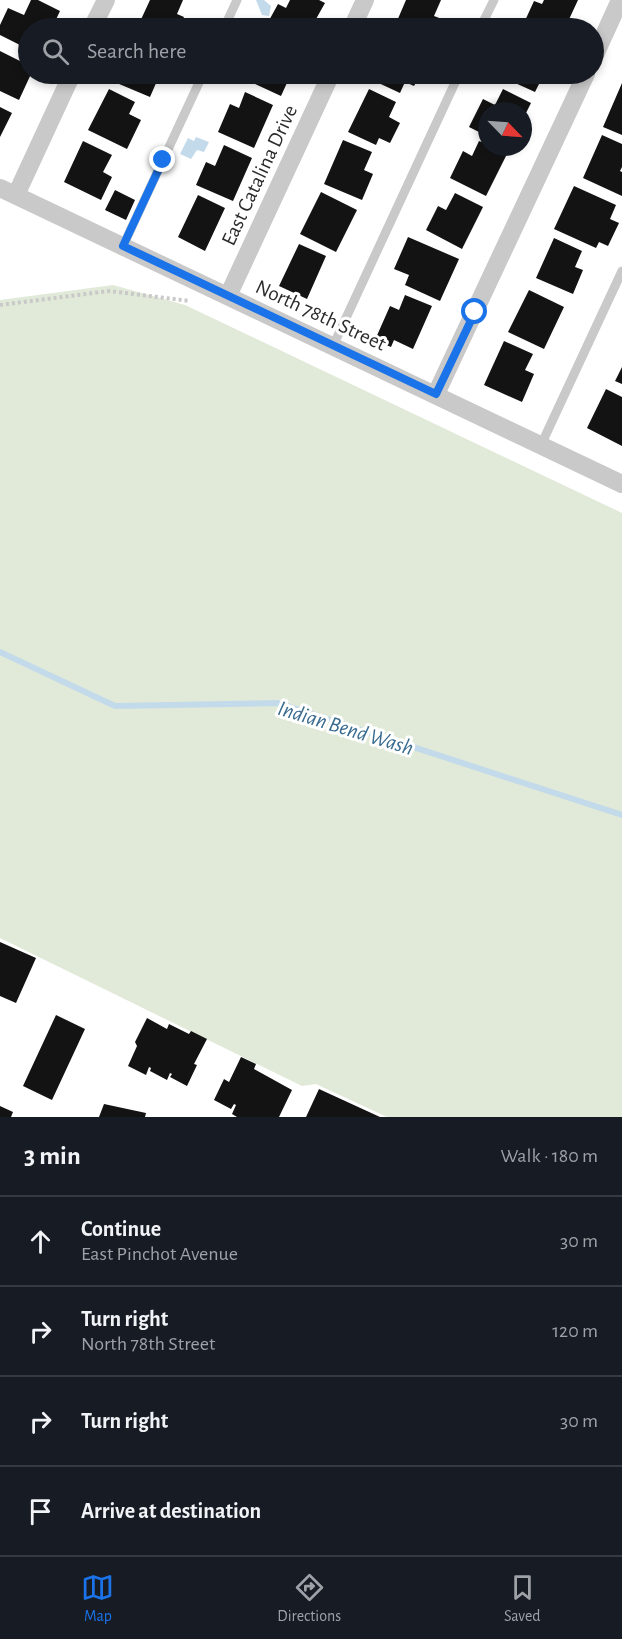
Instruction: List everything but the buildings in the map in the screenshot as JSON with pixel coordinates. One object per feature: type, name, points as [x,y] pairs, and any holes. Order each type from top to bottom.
[{"type":"street","points":[[97,18],[106,0]]},
{"type":"street","points":[[357,18],[365,0]]},
{"type":"street","points":[[604,35],[620,0]]},
{"type":"street","points":[[8,192],[67,84]]},
{"type":"street","name":"East Catalina Drive","points":[[228,296],[326,84]]},
{"type":"street","points":[[436,394],[581,84]]},
{"type":"street","name":"North 78th Street","points":[[8,192],[622,484]]},
{"type":"lane","points":[[229,18],[237,0]]},
{"type":"lane","points":[[485,18],[494,0]]},
{"type":"lane","points":[[123,246],[198,84]]},
{"type":"lane","points":[[333,346],[454,84]]},
{"type":"lane","points":[[541,445],[622,271]]},
{"type":"path","points":[[0,305],[109,291],[188,300],[193,303]]},
{"type":"green space","points":[[113,285],[185,305],[622,513],[622,1117],[387,1117],[316,1084],[302,1086],[0,938],[0,300]]},
{"type":"water","points":[[256,0],[264,0],[271,6],[269,16],[262,15]]},
{"type":"water","points":[[196,137],[209,142],[204,152],[197,150],[191,159],[180,154],[188,138],[194,141]]},
{"type":"waterway","name":"Indian Bend Wash","points":[[0,652],[115,706],[278,703],[622,815]]},
{"type":"route","points":[[163,160],[123,246],[436,394],[475,312]]}]
